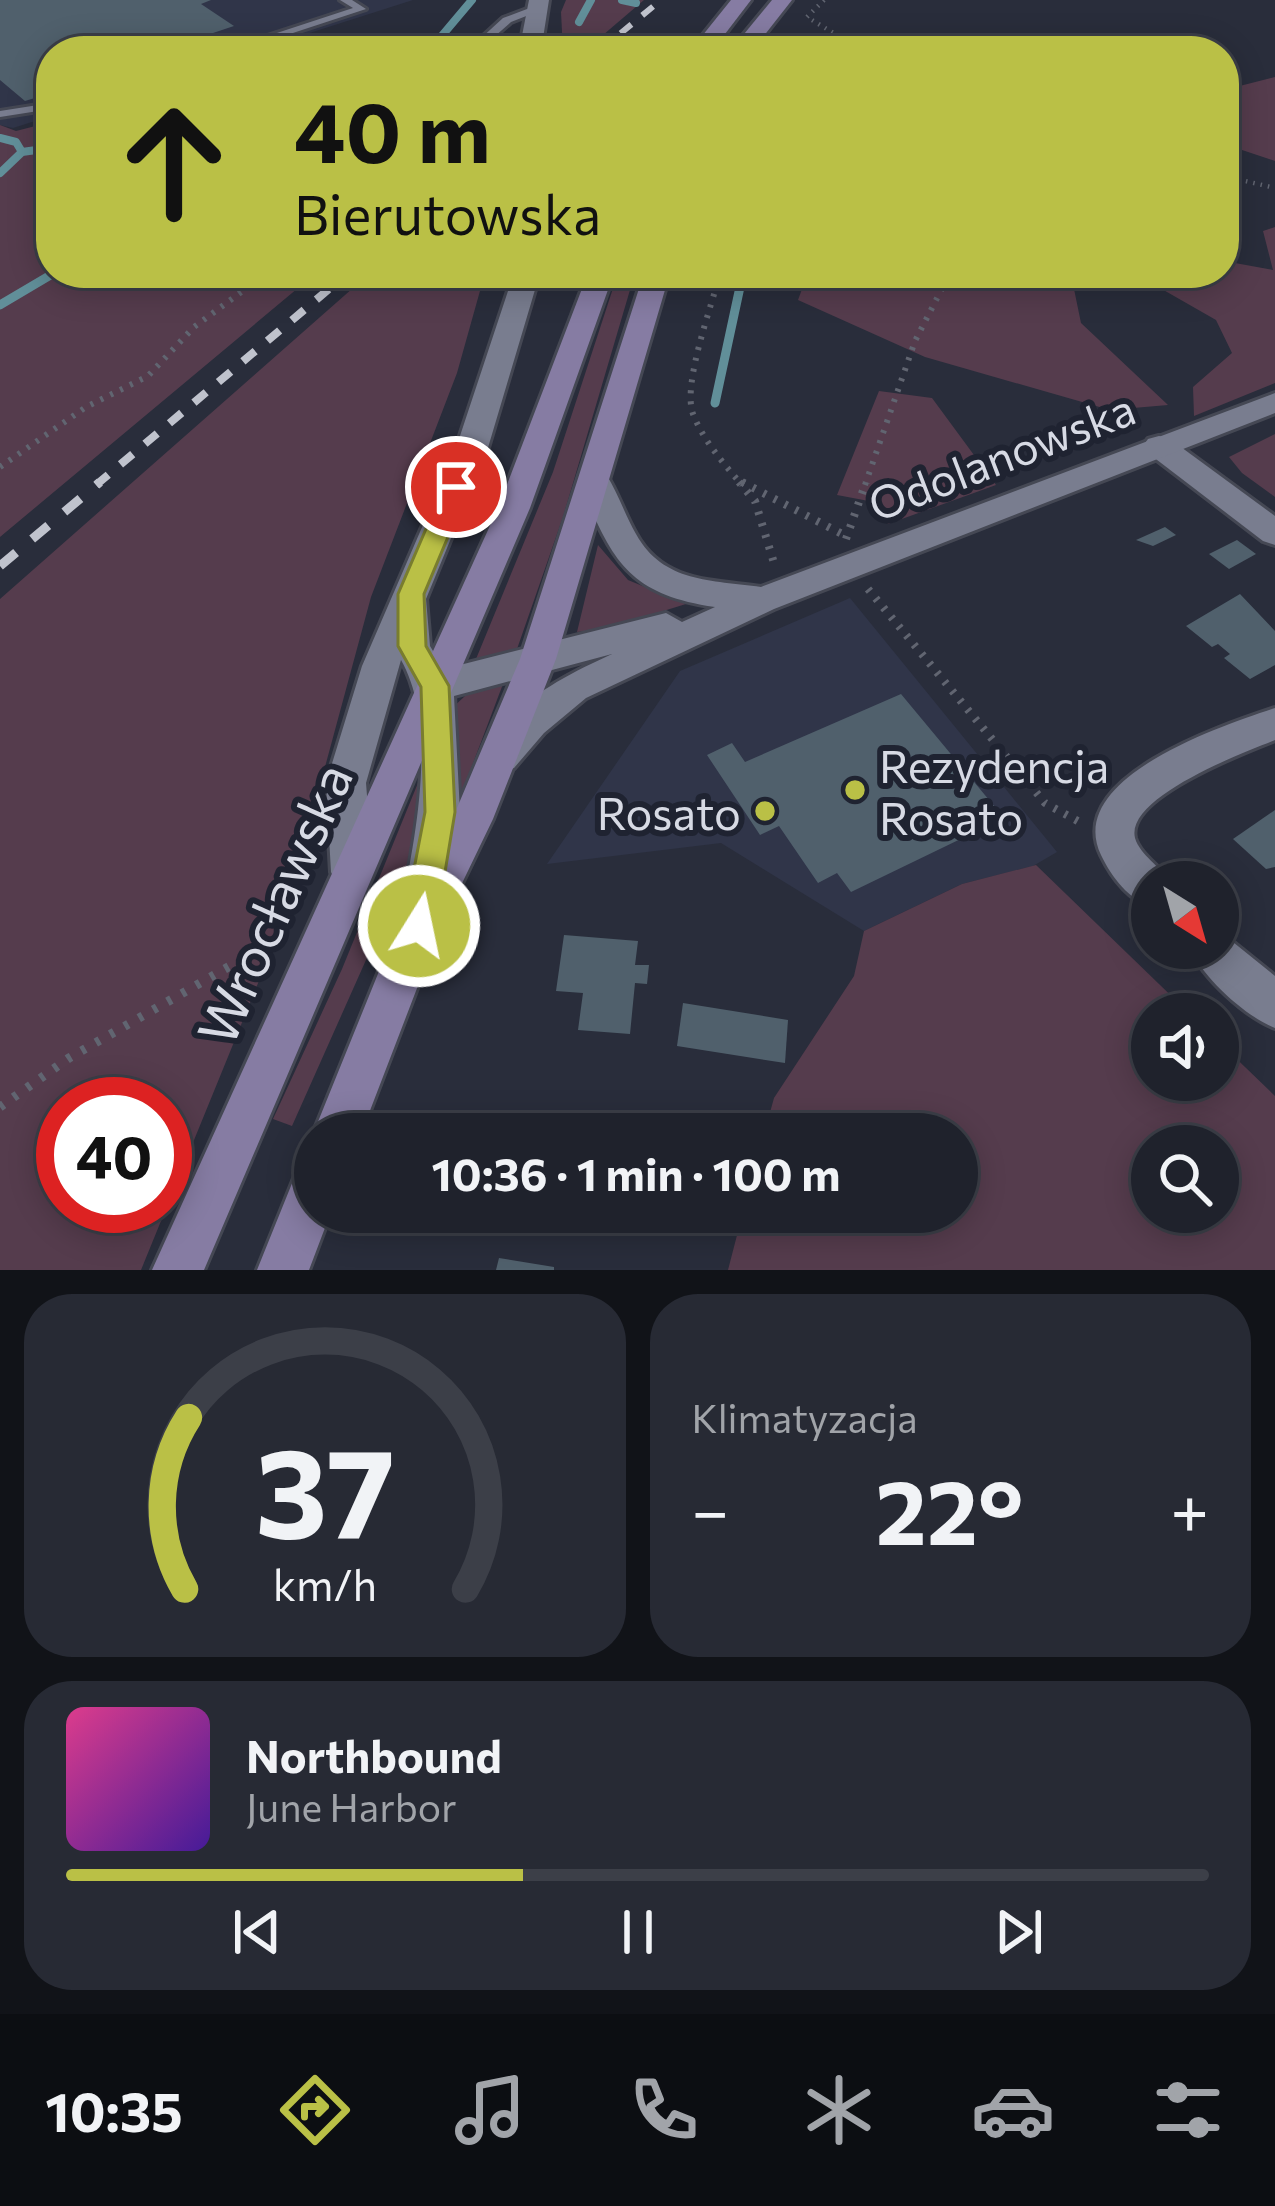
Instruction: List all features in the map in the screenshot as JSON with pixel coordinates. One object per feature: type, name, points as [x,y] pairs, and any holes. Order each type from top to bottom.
[{"type":"main road","points":[[712,36],[741,0]]},
{"type":"main road","points":[[753,36],[782,0]]},
{"type":"main road","name":"Wrocławska","points":[[178,1270],[530,476],[596,288]]},
{"type":"main road","points":[[345,1113],[419,926],[538,659],[653,288]]},
{"type":"main road","points":[[283,1270],[298,1233]]},
{"type":"street","points":[[532,36],[537,5]]},
{"type":"street","points":[[352,872],[346,783],[380,666],[471,451],[522,288]]},
{"type":"street","name":"Odolanowska","points":[[504,743],[573,688],[778,593],[848,550],[1160,446],[1275,402]]},
{"type":"street","points":[[1160,446],[1275,532]]},
{"type":"street","name":"Odolanowska","points":[[595,482],[619,538],[644,574],[682,591],[778,593]]},
{"type":"street","name":"Odolanowska","points":[[430,707],[538,659],[778,593]]},
{"type":"street","points":[[411,594],[412,646],[430,707],[440,812],[419,926]]},
{"type":"street","points":[[1131,867],[1114,836],[1116,817],[1144,784],[1275,723]]},
{"type":"street","points":[[1235,969],[1275,1006]]},
{"type":"lane","points":[[275,36],[361,9],[345,0]]},
{"type":"lane","points":[[489,36],[507,20],[537,5]]},
{"type":"lane","points":[[0,114],[36,108]]},
{"type":"path","points":[[824,0],[807,16],[839,36]]},
{"type":"path","points":[[1239,180],[1275,188]]},
{"type":"path","points":[[0,467],[86,407],[148,376],[194,327],[247,288]]},
{"type":"path","points":[[715,288],[691,388],[692,411],[717,455],[754,501],[776,566],[778,593]]},
{"type":"path","points":[[848,550],[915,341],[942,288]]},
{"type":"path","points":[[741,482],[848,550],[1045,802],[1114,836]]},
{"type":"path","points":[[0,1107],[69,1058],[267,943]]},
{"type":"shaded area","points":[[0,0],[413,0],[300,36],[36,36],[36,121],[13,128],[0,125]]},
{"type":"shaded area","points":[[566,0],[644,0],[602,36],[562,36],[561,12]]},
{"type":"shaded area","points":[[1275,77],[1275,161],[1239,149],[1239,86]]},
{"type":"shaded area","points":[[0,125],[16,131],[36,126],[36,288],[298,288],[0,537]]},
{"type":"shaded area","points":[[1275,227],[1275,383],[1194,416],[1193,387],[1232,353],[1216,320],[1160,288],[1239,288],[1239,264],[1273,270],[1263,231]]},
{"type":"shaded area","points":[[353,288],[481,288],[457,373],[371,597],[283,922],[192,1145],[192,1077],[36,1077],[36,1233],[156,1233],[141,1270],[0,1270],[0,599]]},
{"type":"shaded area","points":[[613,288],[631,288],[563,517],[517,649],[476,659],[553,472]]},
{"type":"shaded area","points":[[802,288],[1074,288],[1081,323],[1168,405],[1110,410],[925,357],[798,300]]},
{"type":"shaded area","points":[[879,391],[932,398],[996,485],[888,524],[874,502],[837,495]]},
{"type":"shaded area","points":[[1275,434],[1275,497],[1229,457]]},
{"type":"shaded area","points":[[598,545],[628,580],[686,604],[605,629],[577,632]]},
{"type":"shaded area","points":[[850,598],[1057,852],[1033,866],[962,884],[864,931],[721,843],[547,864],[680,671]]},
{"type":"shaded area","points":[[503,684],[461,795],[455,797],[450,710],[465,696]]},
{"type":"shaded area","points":[[420,778],[424,781],[423,829],[407,868],[292,1126],[273,1119],[342,969]]},
{"type":"shaded area","points":[[1036,865],[1131,957],[1131,969],[1143,969],[1168,993],[1131,993],[1131,1101],[1239,1101],[1239,1061],[1275,1096],[1275,1270],[728,1270],[738,1233],[978,1233],[978,1113],[770,1113],[774,1098],[854,976],[864,931],[962,884]]},
{"type":"building","points":[[0,0],[211,0],[201,4],[234,26],[210,34],[213,36],[36,36],[36,98],[25,101],[0,80]]},
{"type":"building","points":[[1165,527],[1176,535],[1153,546],[1136,540]]},
{"type":"building","points":[[1237,540],[1256,554],[1229,569],[1209,554]]},
{"type":"building","points":[[1240,594],[1275,631],[1275,665],[1250,679],[1224,658],[1230,654],[1218,644],[1212,647],[1186,626]]},
{"type":"building","name":"Rezydencja Rosato","points":[[901,694],[1004,818],[851,892],[837,873],[818,883],[779,826],[760,835],[707,755],[732,743],[745,762]]},
{"type":"building","points":[[1275,810],[1275,867],[1266,869],[1233,839]]},
{"type":"building","points":[[564,935],[638,941],[635,965],[649,965],[647,984],[635,983],[630,1034],[578,1030],[583,993],[556,991]]},
{"type":"building","points":[[683,1003],[788,1020],[785,1063],[677,1046]]},
{"type":"building","points":[[499,1258],[554,1267],[554,1270],[496,1270]]},
{"type":"waterway","points":[[442,36],[472,0]]},
{"type":"waterway","points":[[579,22],[591,0]]},
{"type":"waterway","points":[[622,0],[636,3]]},
{"type":"waterway","points":[[0,138],[16,142],[22,152]]},
{"type":"waterway","points":[[22,152],[36,150]]},
{"type":"waterway","points":[[0,173],[22,152]]},
{"type":"waterway","points":[[0,305],[36,284]]},
{"type":"waterway","points":[[715,403],[740,288]]},
{"type":"railway","points":[[617,36],[661,0]]},
{"type":"railway","points":[[96,485],[330,288]]},
{"type":"railway","points":[[0,566],[100,482]]},
{"type":"place","name":"Rezydencja Rosato","points":[[855,790]]},
{"type":"place","name":"Rosato","points":[[765,811]]},
{"type":"route","points":[[419,926],[440,812],[434,759],[435,686],[412,646],[411,594],[456,487]]}]
